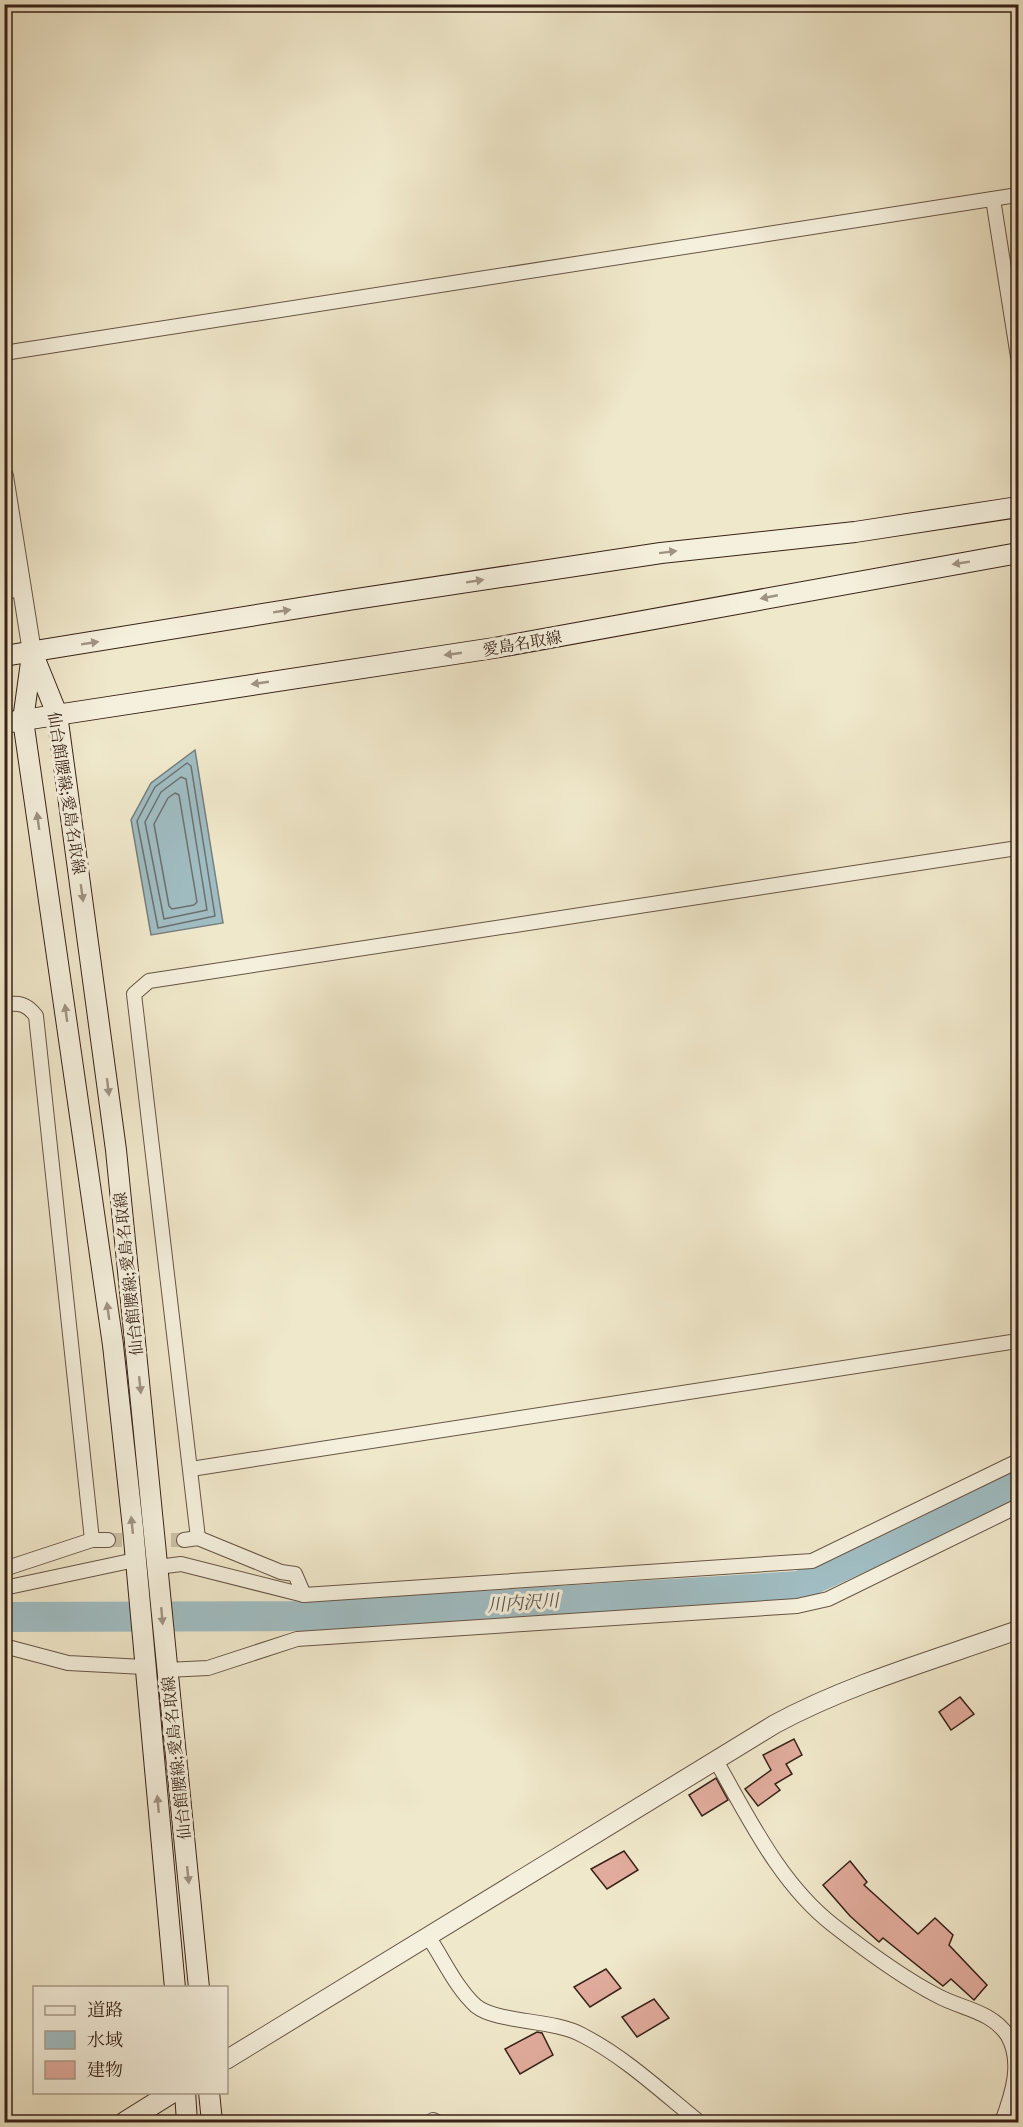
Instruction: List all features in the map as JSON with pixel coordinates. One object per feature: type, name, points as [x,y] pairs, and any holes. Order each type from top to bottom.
[{"type":"main road","points":[[4,656],[349,600],[650,555],[855,532],[1018,507]]},
{"type":"main road","name":"愛島名取線","points":[[14,721],[494,648],[1018,553]]},
{"type":"main road","name":"仙台館腰線;愛島名取線","points":[[32,652],[57,714],[116,1150],[199,1986]]},
{"type":"main road","name":"仙台館腰線;愛島名取線","points":[[32,652],[14,721],[113,1345],[175,1986]]},
{"type":"main road","points":[[125,2122],[170,2094]]},
{"type":"main road","points":[[185,2094],[187,2122]]},
{"type":"main road","points":[[209,2094],[212,2122]]},
{"type":"street","points":[[4,353],[1018,195]]},
{"type":"street","points":[[993,199],[1018,357]]},
{"type":"street","points":[[4,476],[12,590],[32,652]]},
{"type":"street","points":[[198,1538],[134,994],[149,981],[1018,848]]},
{"type":"street","points":[[4,1005],[16,1003],[28,1006],[36,1016],[92,1540]]},
{"type":"street","points":[[191,1469],[1018,1341]]},
{"type":"street","points":[[158,1574],[182,1564],[304,1595],[812,1560],[1018,1461]]},
{"type":"street","points":[[166,1660],[208,1668],[297,1639],[797,1606],[828,1599],[1018,1506]]},
{"type":"street","points":[[184,1540],[198,1538],[281,1572],[295,1574],[304,1595]]},
{"type":"street","points":[[4,1569],[92,1540],[108,1540]]},
{"type":"street","points":[[4,1588],[135,1560]]},
{"type":"street","points":[[228,2059],[429,1938],[715,1759],[806,1707],[1018,1630]]},
{"type":"street","points":[[4,1646],[68,1663],[144,1659]]},
{"type":"street","points":[[715,1759],[781,1869],[830,1923],[938,1997],[986,2016],[1003,2029],[1014,2047],[1017,2061],[1010,2102],[1002,2122]]},
{"type":"street","points":[[429,1938],[463,1993],[478,2007],[490,2013],[549,2023],[580,2034],[625,2062],[699,2122]]},
{"type":"water","points":[[195,750],[223,923],[151,935],[131,820],[151,783]]},
{"type":"building","points":[[960,1697],[974,1714],[951,1730],[939,1712]]},
{"type":"building","points":[[794,1739],[802,1755],[786,1764],[792,1774],[775,1784],[780,1790],[758,1806],[745,1789],[771,1770],[763,1755]]},
{"type":"building","points":[[716,1778],[728,1800],[702,1816],[689,1795]]},
{"type":"building","points":[[624,1851],[638,1870],[607,1889],[591,1869]]},
{"type":"building","points":[[850,1861],[867,1882],[864,1885],[918,1934],[935,1918],[953,1935],[949,1945],[987,1985],[974,2000],[951,1979],[943,1986],[883,1938],[879,1942],[850,1916],[823,1885]]},
{"type":"building","points":[[606,1969],[621,1988],[590,2007],[574,1987]]},
{"type":"building","points":[[654,1999],[669,2018],[637,2037],[622,2017]]},
{"type":"building","points":[[537,2032],[542,2033],[553,2055],[520,2074],[505,2049]]},
{"type":"waterway","name":"川内沢川","points":[[4,1617],[317,1616],[799,1586],[1018,1485]]},
{"type":"tunnel","points":[[108,1540],[184,1540]]}]
